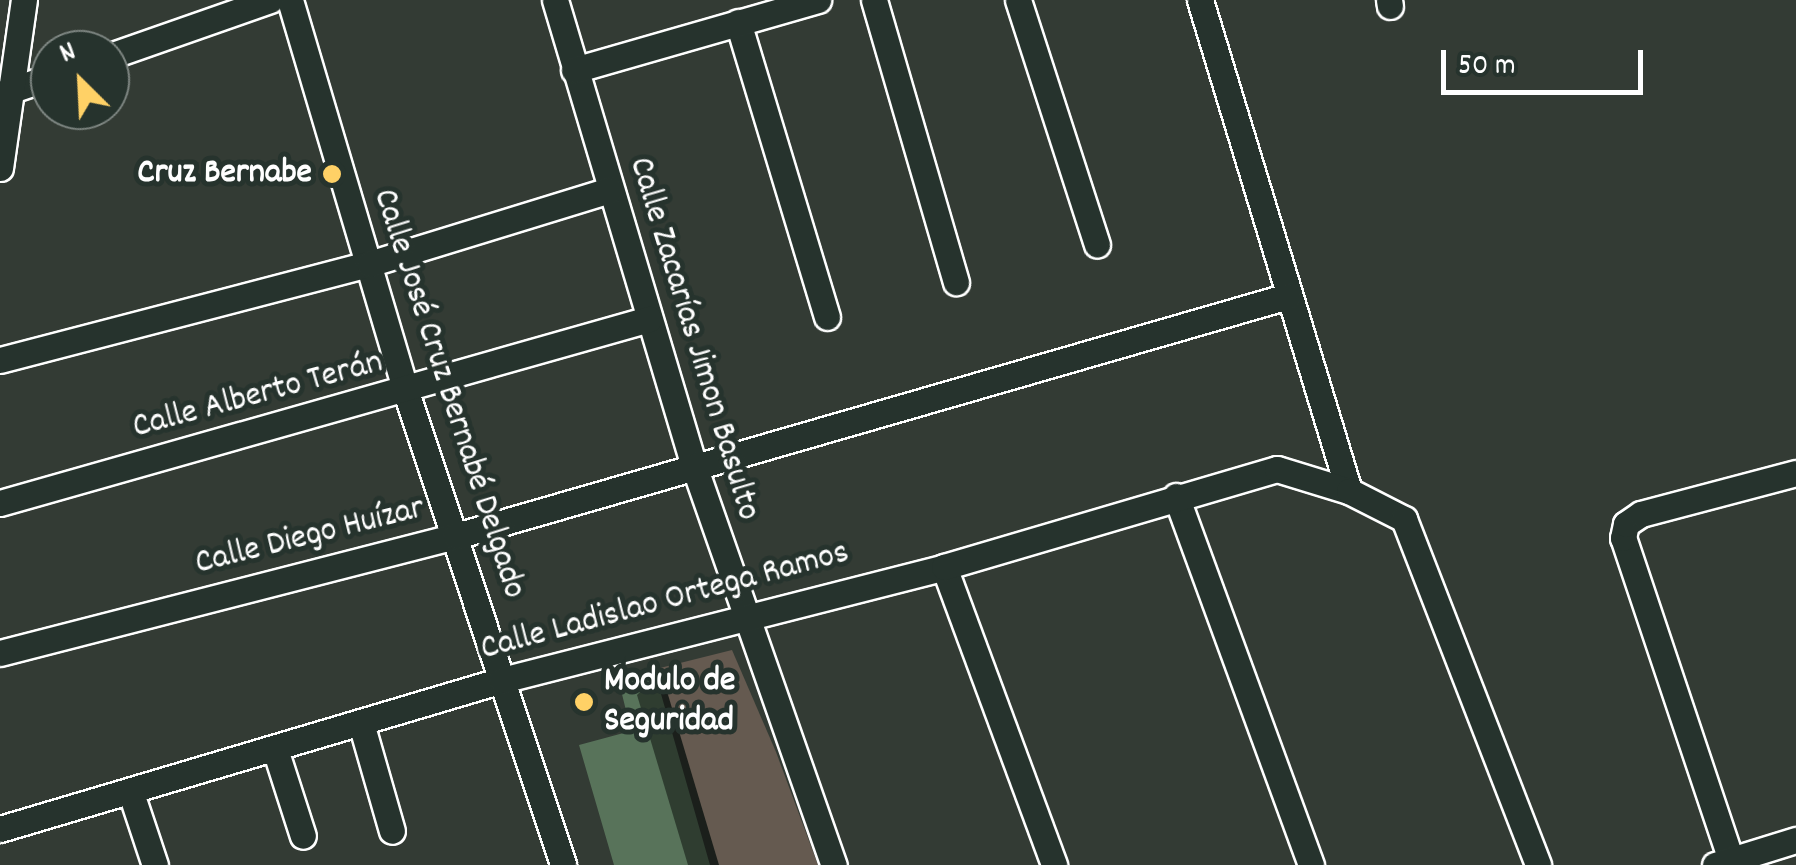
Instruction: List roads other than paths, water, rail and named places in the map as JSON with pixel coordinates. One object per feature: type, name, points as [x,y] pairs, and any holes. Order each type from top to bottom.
[{"type":"street","points":[[0,168],[6,92],[24,0]]},
{"type":"street","points":[[130,49],[270,0]]},
{"type":"street","name":"Calle José Cruz Bernabé Delgado","points":[[290,0],[406,392],[563,865]]},
{"type":"street","name":"Calle Zacarías Jimon Basulto","points":[[554,0],[694,466],[834,865]]},
{"type":"street","points":[[574,70],[818,0]]},
{"type":"street","points":[[874,0],[956,282]]},
{"type":"street","points":[[1018,0],[1097,245]]},
{"type":"street","points":[[1200,0],[1348,491]]},
{"type":"street","points":[[738,22],[826,317]]},
{"type":"street","points":[[6,92],[30,84]]},
{"type":"street","points":[[0,360],[368,264],[610,190]]},
{"type":"street","name":"Calle Diego Huízar","points":[[0,653],[456,536],[1288,296]]},
{"type":"street","name":"Calle Alberto Terán","points":[[0,503],[406,392],[649,318]]},
{"type":"street","name":"Calle Ladislao Ortega Ramos","points":[[0,829],[502,680],[745,614],[944,567],[1276,468],[1348,491],[1404,519],[1538,865]]},
{"type":"street","points":[[1796,474],[1641,514],[1626,524],[1623,538],[1723,862],[1796,840]]},
{"type":"street","points":[[1176,496],[1311,865]]},
{"type":"street","points":[[944,567],[1054,865]]},
{"type":"street","points":[[361,723],[392,831]]},
{"type":"street","points":[[276,749],[303,836]]},
{"type":"street","points":[[131,793],[155,865]]},
{"type":"place","name":"Cruz Bernabe","points":[[332,174]]},
{"type":"place","name":"Modulo de Seguridad","points":[[584,702]]}]
